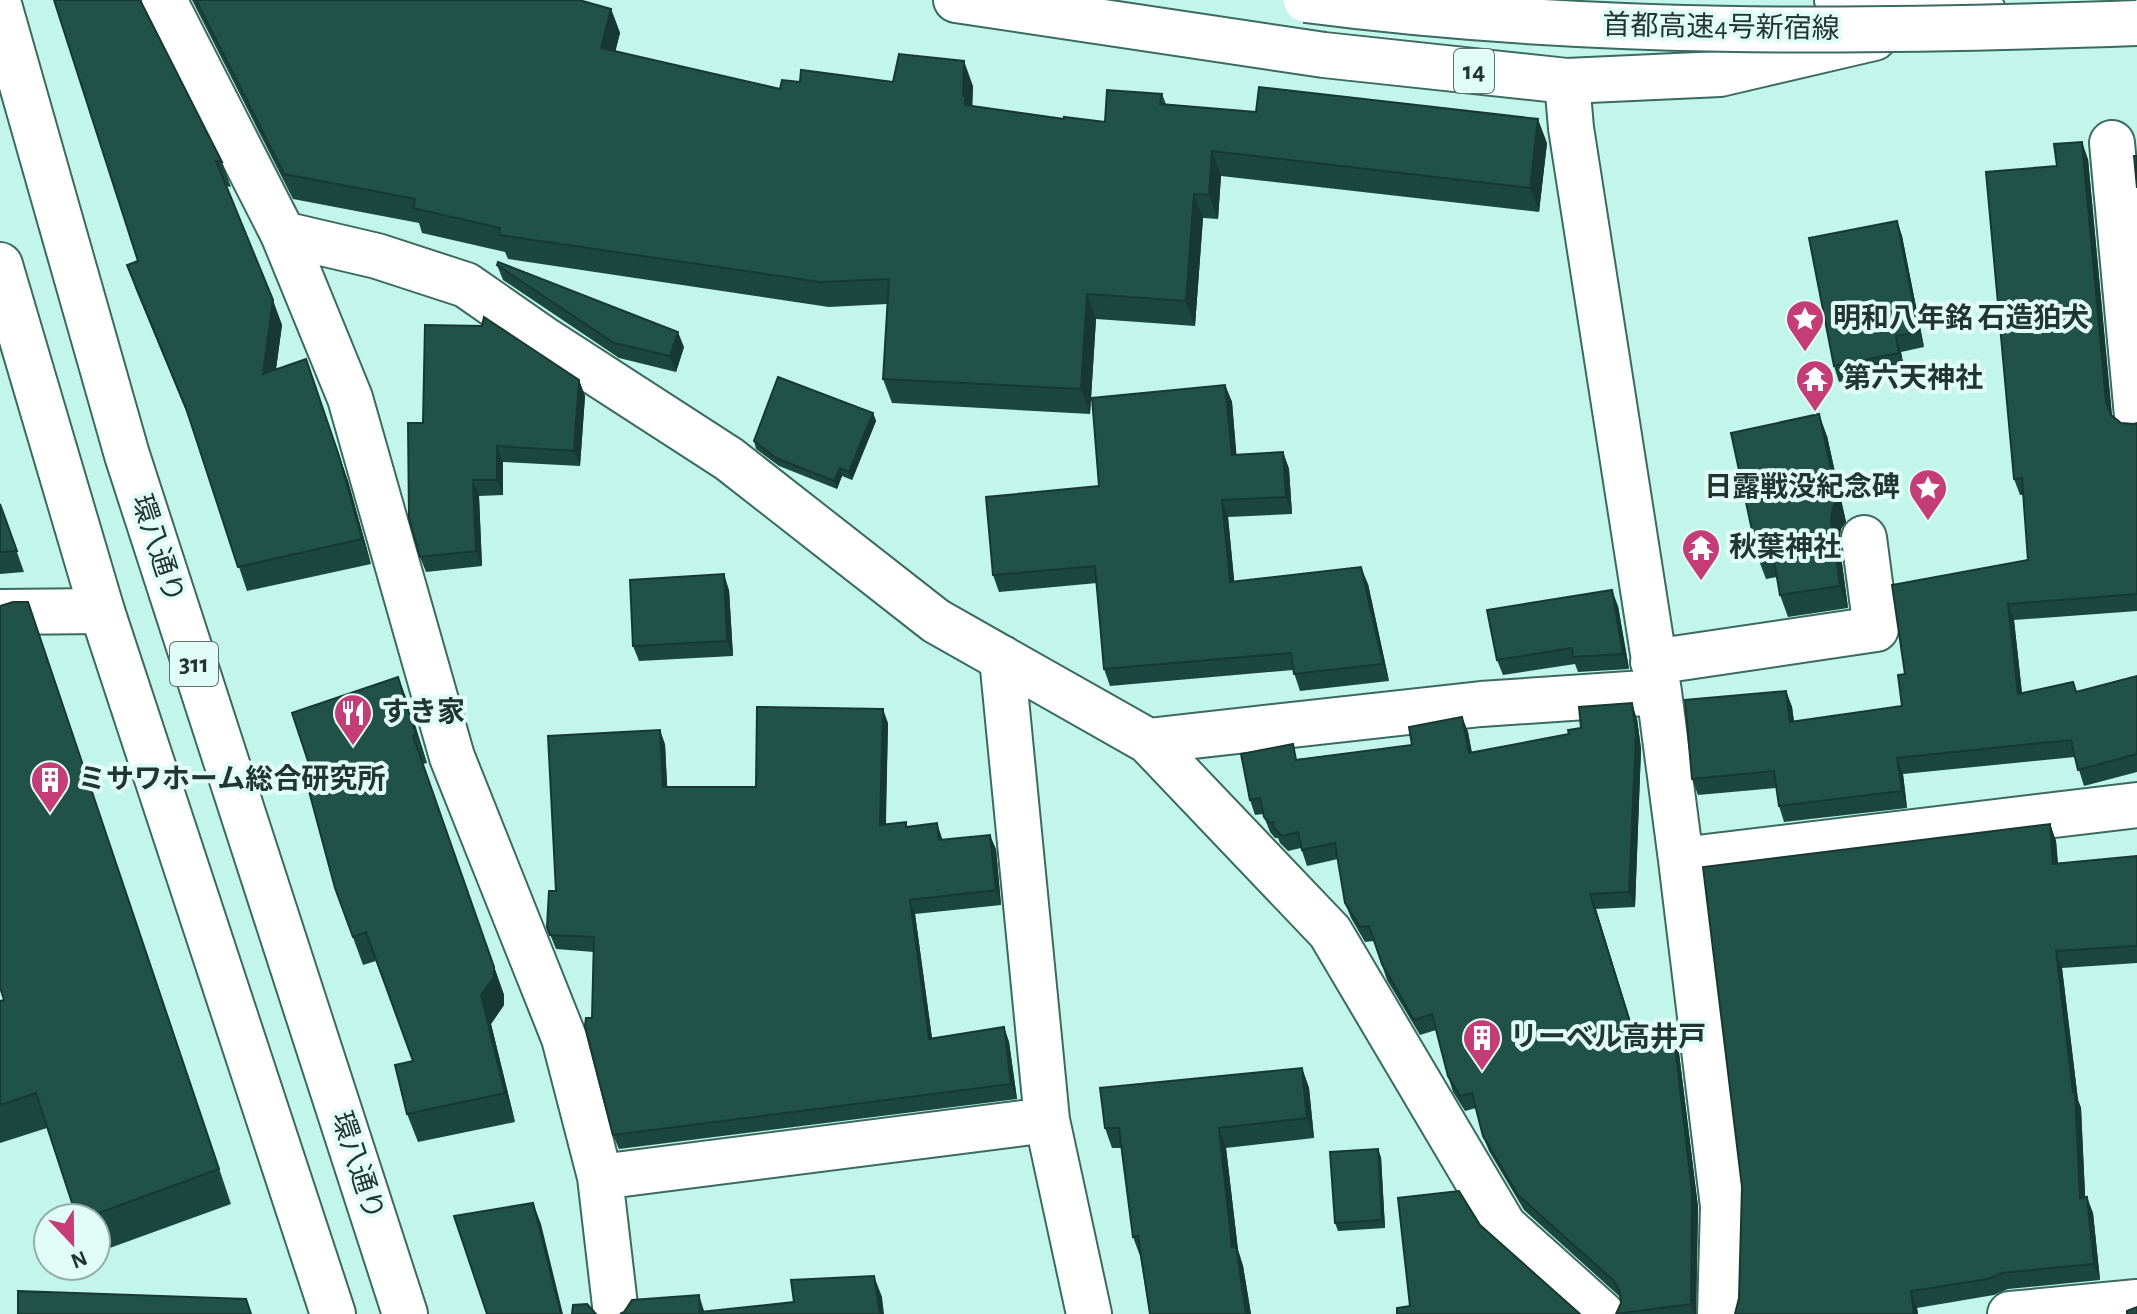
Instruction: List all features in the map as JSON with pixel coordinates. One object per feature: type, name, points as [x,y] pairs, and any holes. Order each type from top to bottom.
[{"type":"main road","points":[[164,0],[283,234],[350,398],[452,757],[564,1038],[600,1177],[616,1314]]},
{"type":"main road","name":"14","points":[[956,0],[1324,55],[1567,81],[1720,74],[1990,12]]},
{"type":"main road","name":"首都高速4号新宿線","points":[[1306,0],[1561,24],[1778,31],[2137,23]]},
{"type":"main road","name":"14","points":[[1837,0],[2137,23]]},
{"type":"main road","name":"環八通り","points":[[0,8],[127,455],[405,1314]]},
{"type":"main road","points":[[1567,81],[1681,860],[1723,1206],[1720,1314]]},
{"type":"main road","points":[[2112,143],[2137,416]]},
{"type":"main road","points":[[283,234],[377,256],[466,285],[729,459],[936,621],[1148,741],[1330,932],[1504,1226],[1602,1314]]},
{"type":"main road","name":"311","points":[[0,265],[102,611],[333,1314]]},
{"type":"main road","points":[[1148,741],[1481,704],[1656,677],[1876,629],[1864,538]]},
{"type":"main road","points":[[0,612],[102,611]]},
{"type":"main road","points":[[1002,658],[1047,1120],[1089,1314]]},
{"type":"main road","points":[[1681,860],[2137,805]]},
{"type":"main road","points":[[600,1177],[1047,1120]]},
{"type":"main road","points":[[2010,1314],[2137,1302]]},
{"type":"building","points":[[54,0],[140,0],[222,162],[216,161],[273,300],[263,374],[306,359],[339,456],[362,539],[238,567],[186,408],[127,265],[138,261]]},
{"type":"building","points":[[196,0],[579,0],[611,9],[601,48],[780,89],[782,80],[800,82],[801,70],[893,82],[899,54],[964,61],[965,105],[1064,119],[1105,122],[1107,90],[1162,94],[1160,104],[1256,112],[1259,87],[1538,119],[1530,188],[1212,151],[1209,195],[1194,194],[1186,301],[1087,294],[1081,389],[883,379],[889,279],[820,282],[499,235],[500,228],[413,208],[415,199],[284,174]]},
{"type":"building","points":[[2082,142],[2106,402],[2111,415],[2121,423],[2137,423],[2137,594],[2008,604],[2018,694],[2073,682],[2076,692],[2137,676],[2137,754],[2078,770],[2071,740],[1897,758],[1902,791],[1779,806],[1774,771],[1692,779],[1685,700],[1786,691],[1790,722],[1902,706],[1898,675],[1905,674],[1892,585],[2028,560],[2022,478],[2014,479],[1986,172],[2057,166],[2054,144]]},
{"type":"building","points":[[2134,156],[2137,156],[2137,188]]},
{"type":"building","points":[[1897,221],[1919,332],[1896,336],[1899,353],[1834,366],[1809,238]]},
{"type":"building","points":[[498,262],[678,332],[670,356],[614,343],[497,265]]},
{"type":"building","points":[[484,317],[579,380],[574,451],[497,446],[497,480],[473,480],[476,551],[420,557],[409,518],[408,423],[423,423],[425,325],[482,326]]},
{"type":"building","points":[[778,377],[873,413],[849,472],[840,468],[834,481],[776,458],[754,441]]},
{"type":"building","points":[[1225,385],[1232,455],[1283,452],[1286,497],[1222,500],[1230,582],[1361,567],[1383,664],[1294,674],[1291,653],[1104,669],[1095,566],[993,575],[986,497],[1099,486],[1092,398]]},
{"type":"building","points":[[1819,414],[1838,500],[1831,519],[1840,586],[1780,595],[1773,554],[1758,558],[1731,433]]},
{"type":"building","points":[[0,504],[17,551],[0,552]]},
{"type":"building","points":[[724,574],[727,641],[633,646],[630,580]]},
{"type":"building","points":[[1612,590],[1623,654],[1573,657],[1572,648],[1497,660],[1487,610]]},
{"type":"building","name":"ミサワホーム総合研究所","points":[[28,602],[219,1169],[112,1208],[112,1202],[72,1202],[36,1093],[0,1105],[0,1001],[4,1000],[0,987],[0,606]]},
{"type":"building","points":[[398,677],[416,735],[413,736],[494,967],[494,977],[481,995],[505,1093],[407,1114],[395,1065],[413,1061],[366,932],[353,937],[335,888],[309,791],[317,788],[292,713]]},
{"type":"building","points":[[1632,703],[1636,734],[1629,892],[1590,894],[1638,1048],[1674,1037],[1692,1192],[1691,1304],[1616,1314],[1621,1303],[1614,1281],[1518,1195],[1483,1136],[1472,1093],[1460,1096],[1448,1076],[1432,1014],[1414,1020],[1382,964],[1369,926],[1360,927],[1345,903],[1335,843],[1302,850],[1298,832],[1282,836],[1274,828],[1273,822],[1269,823],[1264,817],[1260,798],[1250,800],[1241,754],[1293,744],[1296,760],[1412,745],[1409,727],[1462,717],[1469,753],[1569,734],[1568,730],[1581,728],[1579,707]]},
{"type":"building","points":[[757,707],[883,709],[880,825],[906,822],[906,827],[937,823],[939,840],[990,835],[996,890],[910,900],[929,1039],[1004,1027],[1011,1084],[613,1135],[585,1026],[586,1018],[592,1018],[594,937],[550,935],[547,927],[549,891],[556,891],[548,736],[660,730],[663,787],[756,787]]},
{"type":"building","points":[[2050,824],[2053,864],[2137,856],[2137,946],[2056,951],[2075,1092],[2080,1198],[2087,1197],[2094,1264],[2002,1273],[1988,1279],[1911,1291],[1914,1314],[1735,1314],[1739,1298],[1742,1187],[1703,867]]},
{"type":"building","points":[[1302,1068],[1307,1118],[1219,1128],[1232,1247],[1236,1246],[1246,1314],[1150,1314],[1138,1236],[1133,1237],[1119,1128],[1105,1128],[1100,1088]]},
{"type":"building","points":[[1378,1149],[1382,1220],[1335,1223],[1330,1152]]},
{"type":"building","points":[[1459,1191],[1480,1225],[1580,1314],[1397,1314],[1397,1308],[1410,1306],[1398,1198]]},
{"type":"building","points":[[533,1203],[561,1314],[487,1314],[454,1216]]},
{"type":"building","points":[[874,1276],[880,1314],[620,1314],[632,1300],[699,1295],[700,1312],[794,1302],[791,1280]]},
{"type":"building","points":[[18,1291],[246,1299],[251,1314],[18,1314]]},
{"type":"building","points":[[587,1304],[596,1314],[572,1314],[573,1305]]},
{"type":"building","points":[[2137,1307],[2137,1314],[2127,1314],[2127,1311]]},
{"type":"place","name":"明和八年銘 石造狛犬","points":[[1805,353]]},
{"type":"place","name":"第六天神社","points":[[1815,413]]},
{"type":"place","name":"日露戦没紀念碑","points":[[1928,522]]},
{"type":"place","name":"秋葉神社","points":[[1701,582]]},
{"type":"place","name":"すき家","points":[[353,747]]},
{"type":"place","name":"ミサワホーム総合研究所","points":[[50,814]]},
{"type":"place","name":"リーベル高井戸","points":[[1482,1072]]}]
